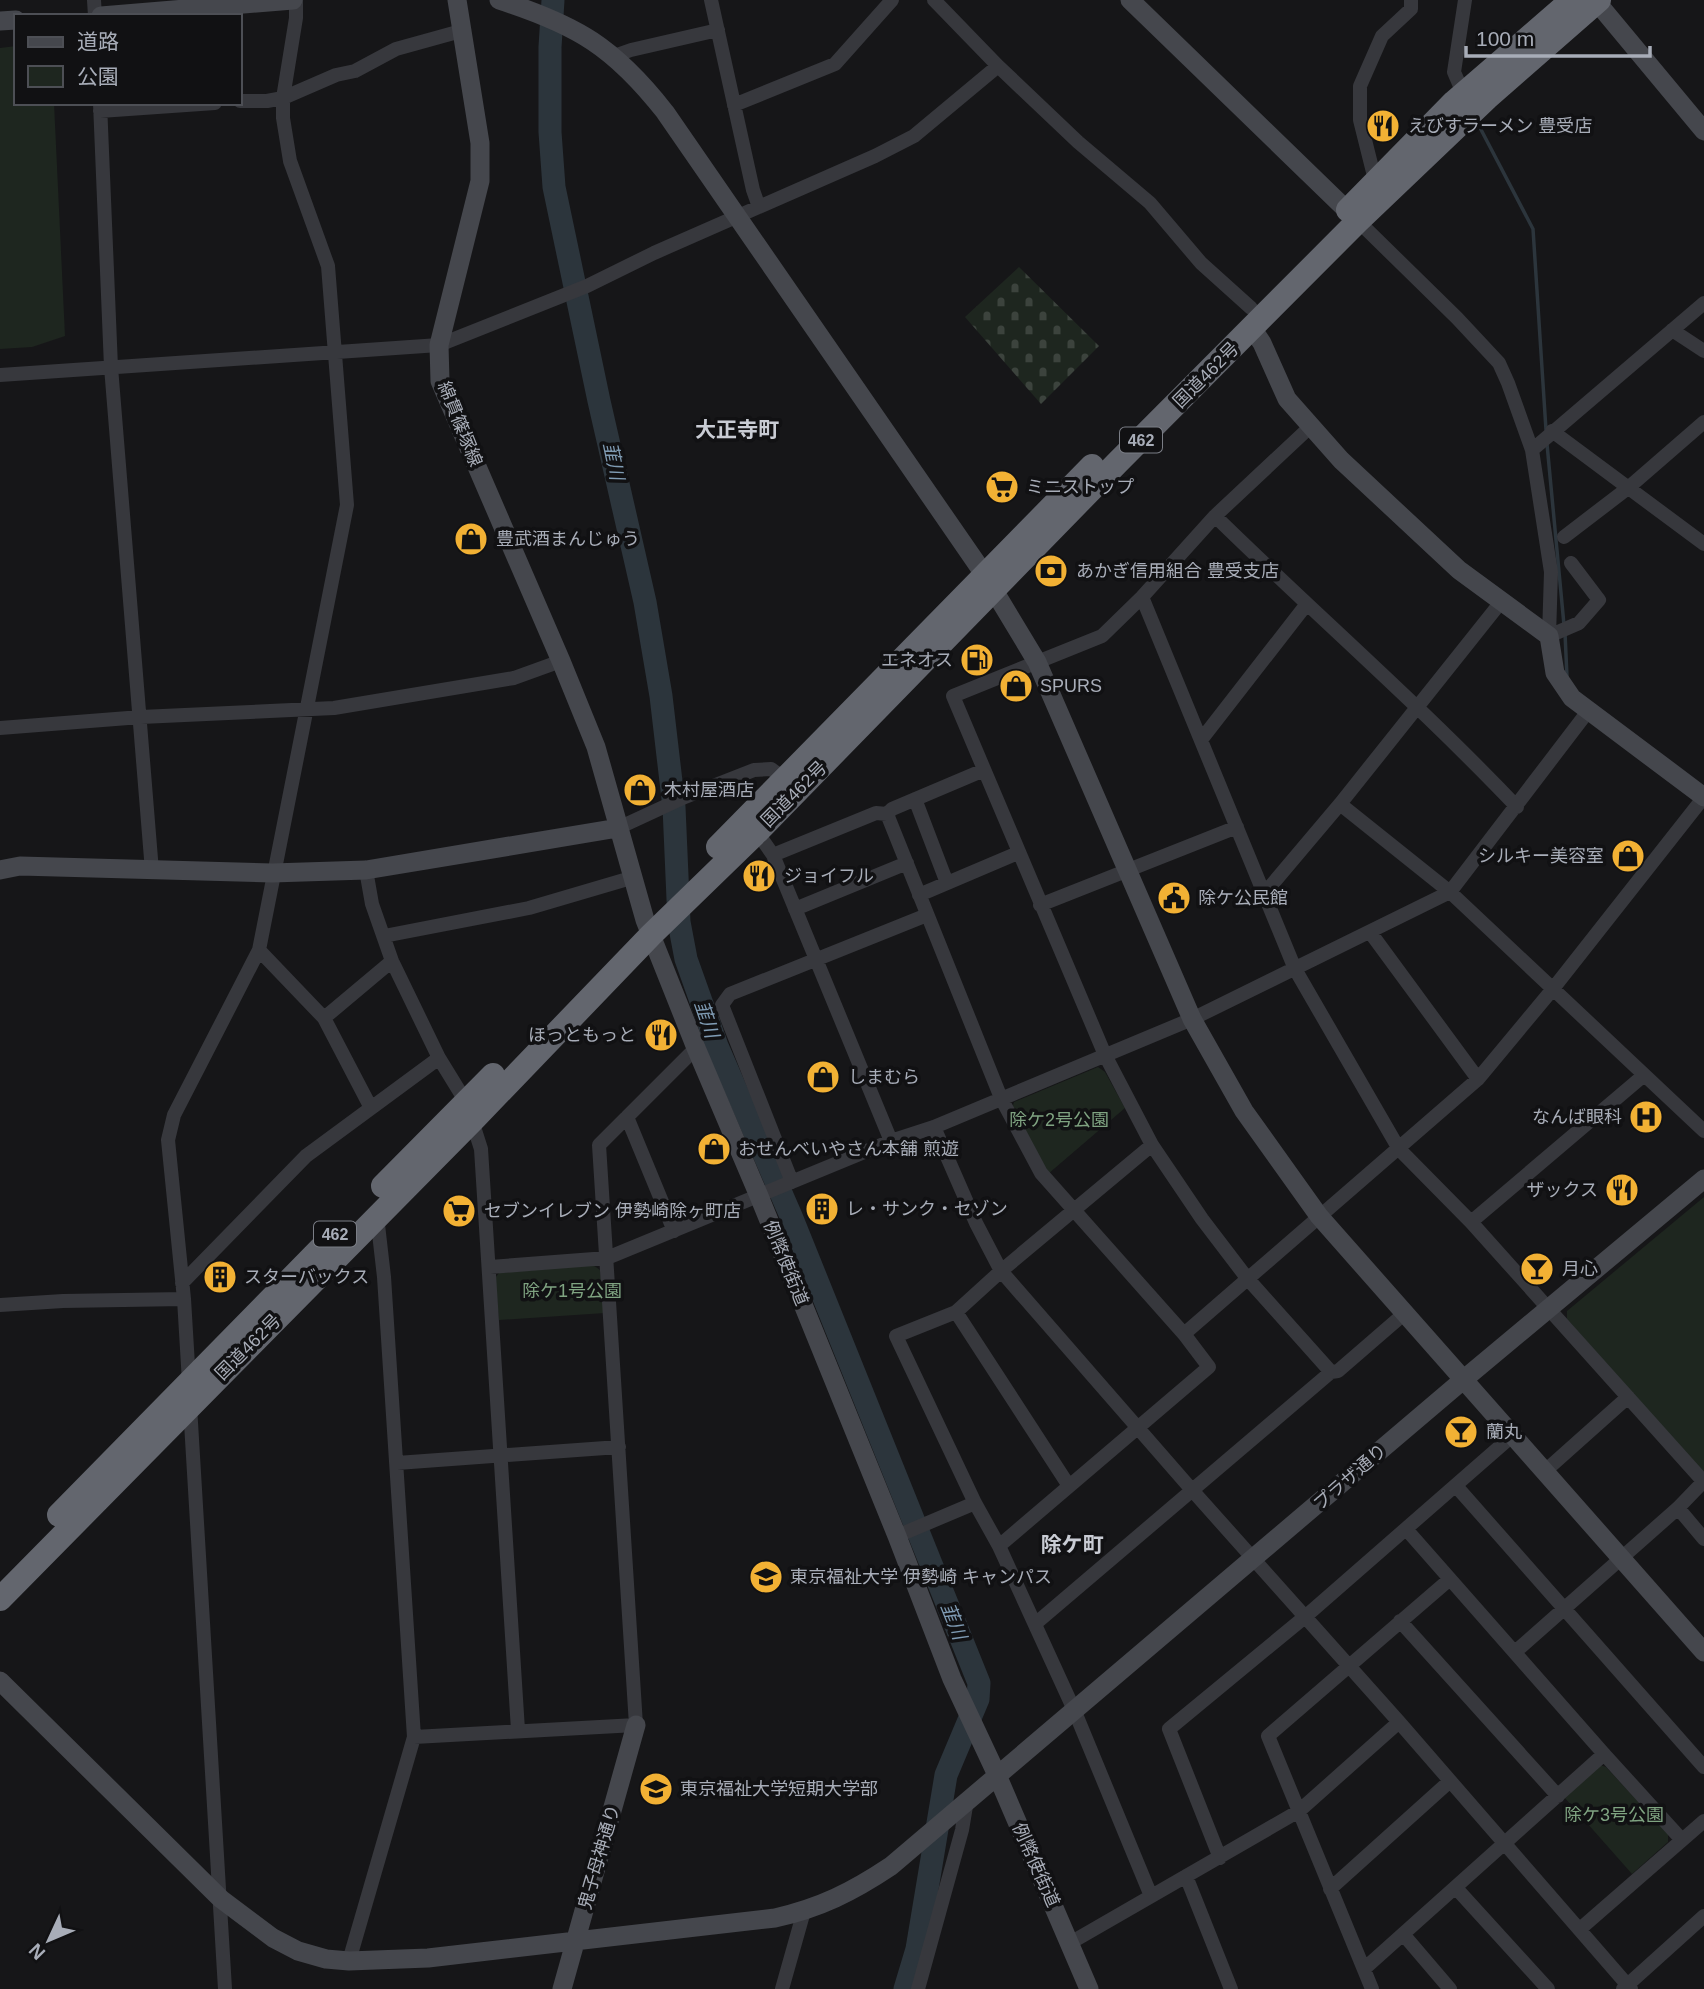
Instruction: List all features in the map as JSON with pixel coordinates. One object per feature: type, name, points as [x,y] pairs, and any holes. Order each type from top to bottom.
[{"type":"highway","name":"国道462号","points":[[0,1599],[190,1394],[683,893],[785,779],[989,583],[1353,216],[1487,98],[1591,1]]},
{"type":"highway","name":"国道462号","points":[[1353,216],[1375,180],[1463,93],[1591,1]]},
{"type":"highway","name":"国道462号","points":[[683,893],[757,832],[989,583]]},
{"type":"highway","name":"国道462号","points":[[0,1576],[377,1216],[469,1112]]},
{"type":"street","points":[[123,14],[295,0],[296,18],[282,118],[290,161],[328,266],[347,505],[308,709],[272,873],[259,950],[174,1115],[168,1140],[184,1299],[225,1989]]},
{"type":"street","name":"綿貫篠塚線","points":[[457,0],[480,143],[480,181],[439,345],[440,381],[596,747],[618,828]]},
{"type":"street","points":[[499,0],[562,22],[602,46],[630,70],[665,112],[989,583],[1037,662],[1192,1019],[1244,1111],[1319,1216],[1704,1652]]},
{"type":"street","points":[[711,0],[752,190],[759,207]]},
{"type":"street","points":[[734,105],[835,64],[892,0]]},
{"type":"street","points":[[934,0],[1078,142],[1150,203],[1252,318],[1287,399],[1310,428],[1359,478],[1449,561],[1549,636]]},
{"type":"street","points":[[1130,0],[1457,318],[1499,363],[1532,450],[1550,572],[1549,636],[1555,673],[1572,698],[1704,798],[1478,1079],[1184,1334]]},
{"type":"street","points":[[1463,93],[1454,72],[1465,0]]},
{"type":"street","points":[[1591,1],[1704,131]]},
{"type":"street","points":[[1375,180],[1360,120],[1360,86],[1381,36],[1415,3]]},
{"type":"street","points":[[614,57],[631,50],[718,30]]},
{"type":"street","points":[[242,102],[283,98],[336,75],[355,71],[396,49],[461,31]]},
{"type":"street","points":[[0,375],[439,345],[564,296],[875,156],[914,136],[998,66]]},
{"type":"street","points":[[152,871],[111,367],[100,107],[158,105]]},
{"type":"street","points":[[1532,450],[1704,303]]},
{"type":"street","points":[[1672,330],[1704,351]]},
{"type":"street","points":[[1564,537],[1629,488],[1704,422]]},
{"type":"street","points":[[1310,428],[1215,516],[1142,597],[1102,636],[953,696],[1105,1055],[1152,1145],[1202,1219],[1247,1278],[1331,1372]]},
{"type":"street","points":[[1552,431],[1704,544]]},
{"type":"street","points":[[1215,516],[1478,765],[1517,807]]},
{"type":"street","points":[[1549,636],[1578,623],[1599,600],[1571,563]]},
{"type":"street","points":[[1142,597],[1295,969],[1399,1149],[1471,1222],[1704,1481],[1622,1559],[1515,1653]]},
{"type":"street","points":[[1264,894],[1340,804],[1501,602]]},
{"type":"street","points":[[1201,740],[1306,605]]},
{"type":"street","points":[[0,728],[141,717],[334,708],[514,678],[561,661]]},
{"type":"street","points":[[490,1267],[607,1258],[891,1141],[934,1127],[1192,1019],[1450,892],[1588,710]]},
{"type":"street","points":[[0,870],[20,866],[272,873],[366,870],[618,828],[685,797],[754,770],[771,769],[785,779]]},
{"type":"street","points":[[887,814],[892,809],[984,770]]},
{"type":"street","points":[[915,799],[947,883]]},
{"type":"street","points":[[1340,804],[1450,892],[1704,1131]]},
{"type":"street","points":[[773,855],[876,813],[887,814]]},
{"type":"street","points":[[887,814],[1001,1098],[1041,1173],[1184,1334],[1209,1367],[999,1546]]},
{"type":"street","points":[[1040,905],[1237,827]]},
{"type":"street","name":"例幣使街道","points":[[618,828],[648,928],[696,1048],[760,1196],[960,1696],[1089,1989]]},
{"type":"street","points":[[757,832],[773,855],[891,1141]]},
{"type":"street","points":[[919,895],[1018,853]]},
{"type":"street","points":[[796,909],[906,863]]},
{"type":"street","points":[[366,870],[372,904],[392,961],[439,1058],[469,1112],[481,1149],[518,1730]]},
{"type":"street","points":[[384,936],[530,908],[631,878]]},
{"type":"street","points":[[792,1182],[722,1005],[730,994],[928,915]]},
{"type":"street","points":[[1370,932],[1478,1079]]},
{"type":"street","points":[[259,950],[324,1018],[371,1108]]},
{"type":"street","points":[[324,1018],[392,961]]},
{"type":"street","points":[[414,1737],[636,1725],[599,1145],[696,1048]]},
{"type":"street","points":[[182,1283],[306,1156],[439,1058]]},
{"type":"street","points":[[1471,1222],[1643,1076]]},
{"type":"street","points":[[627,1117],[674,1231]]},
{"type":"street","points":[[934,1127],[976,1223],[1001,1271],[1580,1929],[1627,1988],[1704,1916]]},
{"type":"street","points":[[1151,1896],[1075,1712],[999,1546],[975,1503],[897,1336],[956,1312],[1152,1145]]},
{"type":"street","name":"プラザ通り","points":[[0,1681],[221,1899],[265,1933],[299,1951],[326,1959],[349,1961],[428,1958],[775,1918],[804,1911],[839,1898],[891,1866],[1704,1179]]},
{"type":"street","points":[[349,1961],[414,1737],[384,1277],[377,1216]]},
{"type":"street","points":[[0,1305],[184,1299]]},
{"type":"street","points":[[956,1312],[1069,1486]]},
{"type":"street","points":[[1035,1624],[1331,1372],[1338,1371],[1405,1313]]},
{"type":"street","points":[[1544,1472],[1628,1397]]},
{"type":"street","points":[[1220,1858],[1169,1729],[1306,1616],[1512,1436]]},
{"type":"street","points":[[397,1463],[619,1447]]},
{"type":"street","points":[[1456,1486],[1704,1767]]},
{"type":"street","points":[[897,1536],[975,1503]]},
{"type":"street","points":[[1678,1508],[1704,1539]]},
{"type":"street","points":[[1406,1530],[1682,1840]]},
{"type":"street","points":[[1372,1989],[1268,1736],[1450,1578]]},
{"type":"street","points":[[1400,1621],[1558,1796]]},
{"type":"street","points":[[1070,1943],[1299,1811],[1399,1722]]},
{"type":"street","name":"鬼子母神通り","points":[[562,1989],[636,1725]]},
{"type":"street","points":[[1364,1969],[1604,1754]]},
{"type":"street","points":[[1330,1889],[1450,1781]]},
{"type":"street","points":[[918,1989],[962,1830],[967,1800]]},
{"type":"street","points":[[1580,1929],[1704,1821]]},
{"type":"street","points":[[1186,1876],[1231,1989]]},
{"type":"street","points":[[1456,1888],[1548,1989]]},
{"type":"street","points":[[782,1989],[804,1911]]},
{"type":"street","points":[[1403,1934],[1450,1989]]},
{"type":"green space","points":[[14,46],[14,105],[54,105],[65,336],[32,347],[0,349],[0,48]]},
{"type":"green space","points":[[1019,267],[1099,346],[1041,404],[965,317]]},
{"type":"green space","name":"除ケ2号公園","points":[[1098,1067],[1105,1072],[1125,1108],[1048,1174],[1012,1109],[1014,1102]]},
{"type":"green space","points":[[1704,1197],[1704,1471],[1701,1472],[1567,1319],[1567,1311]]},
{"type":"green space","name":"除ケ1号公園","points":[[593,1265],[600,1270],[605,1313],[499,1320],[495,1278],[499,1273]]},
{"type":"green space","name":"除ケ3号公園","points":[[1600,1765],[1606,1767],[1668,1834],[1668,1842],[1632,1874],[1564,1797]]},
{"type":"waterway","name":"韮川","points":[[553,0],[550,132],[554,187],[645,602],[661,696],[674,807],[679,922],[686,959],[717,1046],[791,1216],[979,1683],[978,1699],[946,1775],[917,1949],[905,1989]]},
{"type":"waterway","points":[[1477,122],[1533,229],[1546,430]]},
{"type":"waterway","points":[[1547,444],[1564,625]]},
{"type":"waterway","points":[[1565,633],[1567,677]]},
{"type":"place","name":"えびすラーメン 豊受店","points":[[1383,126]]},
{"type":"place","name":"ミニストップ","points":[[1002,487]]},
{"type":"place","name":"豊武酒まんじゅう","points":[[471,539]]},
{"type":"place","name":"あかぎ信用組合 豊受支店","points":[[1051,571]]},
{"type":"place","name":"エネオス","points":[[977,660]]},
{"type":"place","name":"SPURS","points":[[1016,686]]},
{"type":"place","name":"木村屋酒店","points":[[640,790]]},
{"type":"place","name":"シルキー美容室","points":[[1628,856]]},
{"type":"place","name":"ジョイフル","points":[[759,876]]},
{"type":"place","name":"除ケ公民館","points":[[1174,898]]},
{"type":"place","name":"ほっともっと","points":[[661,1035]]},
{"type":"place","name":"しまむら","points":[[823,1077]]},
{"type":"place","name":"なんば眼科","points":[[1646,1117]]},
{"type":"place","name":"おせんベいやさん本舗 煎遊","points":[[714,1149]]},
{"type":"place","name":"ザックス","points":[[1622,1190]]},
{"type":"place","name":"レ・サンク・セゾン","points":[[822,1209]]},
{"type":"place","name":"セブンイレブン 伊勢崎除ヶ町店","points":[[459,1211]]},
{"type":"place","name":"月心","points":[[1537,1269]]},
{"type":"place","name":"スターバックス","points":[[220,1277]]},
{"type":"place","name":"蘭丸","points":[[1461,1432]]},
{"type":"place","name":"東京福祉大学 伊勢崎 キャンパス","points":[[766,1577]]},
{"type":"place","name":"東京福祉大学短期大学部","points":[[656,1789]]},
{"type":"district","name":"大正寺町","points":[[737,430]]},
{"type":"district","name":"除ケ町","points":[[1072,1545]]}]
